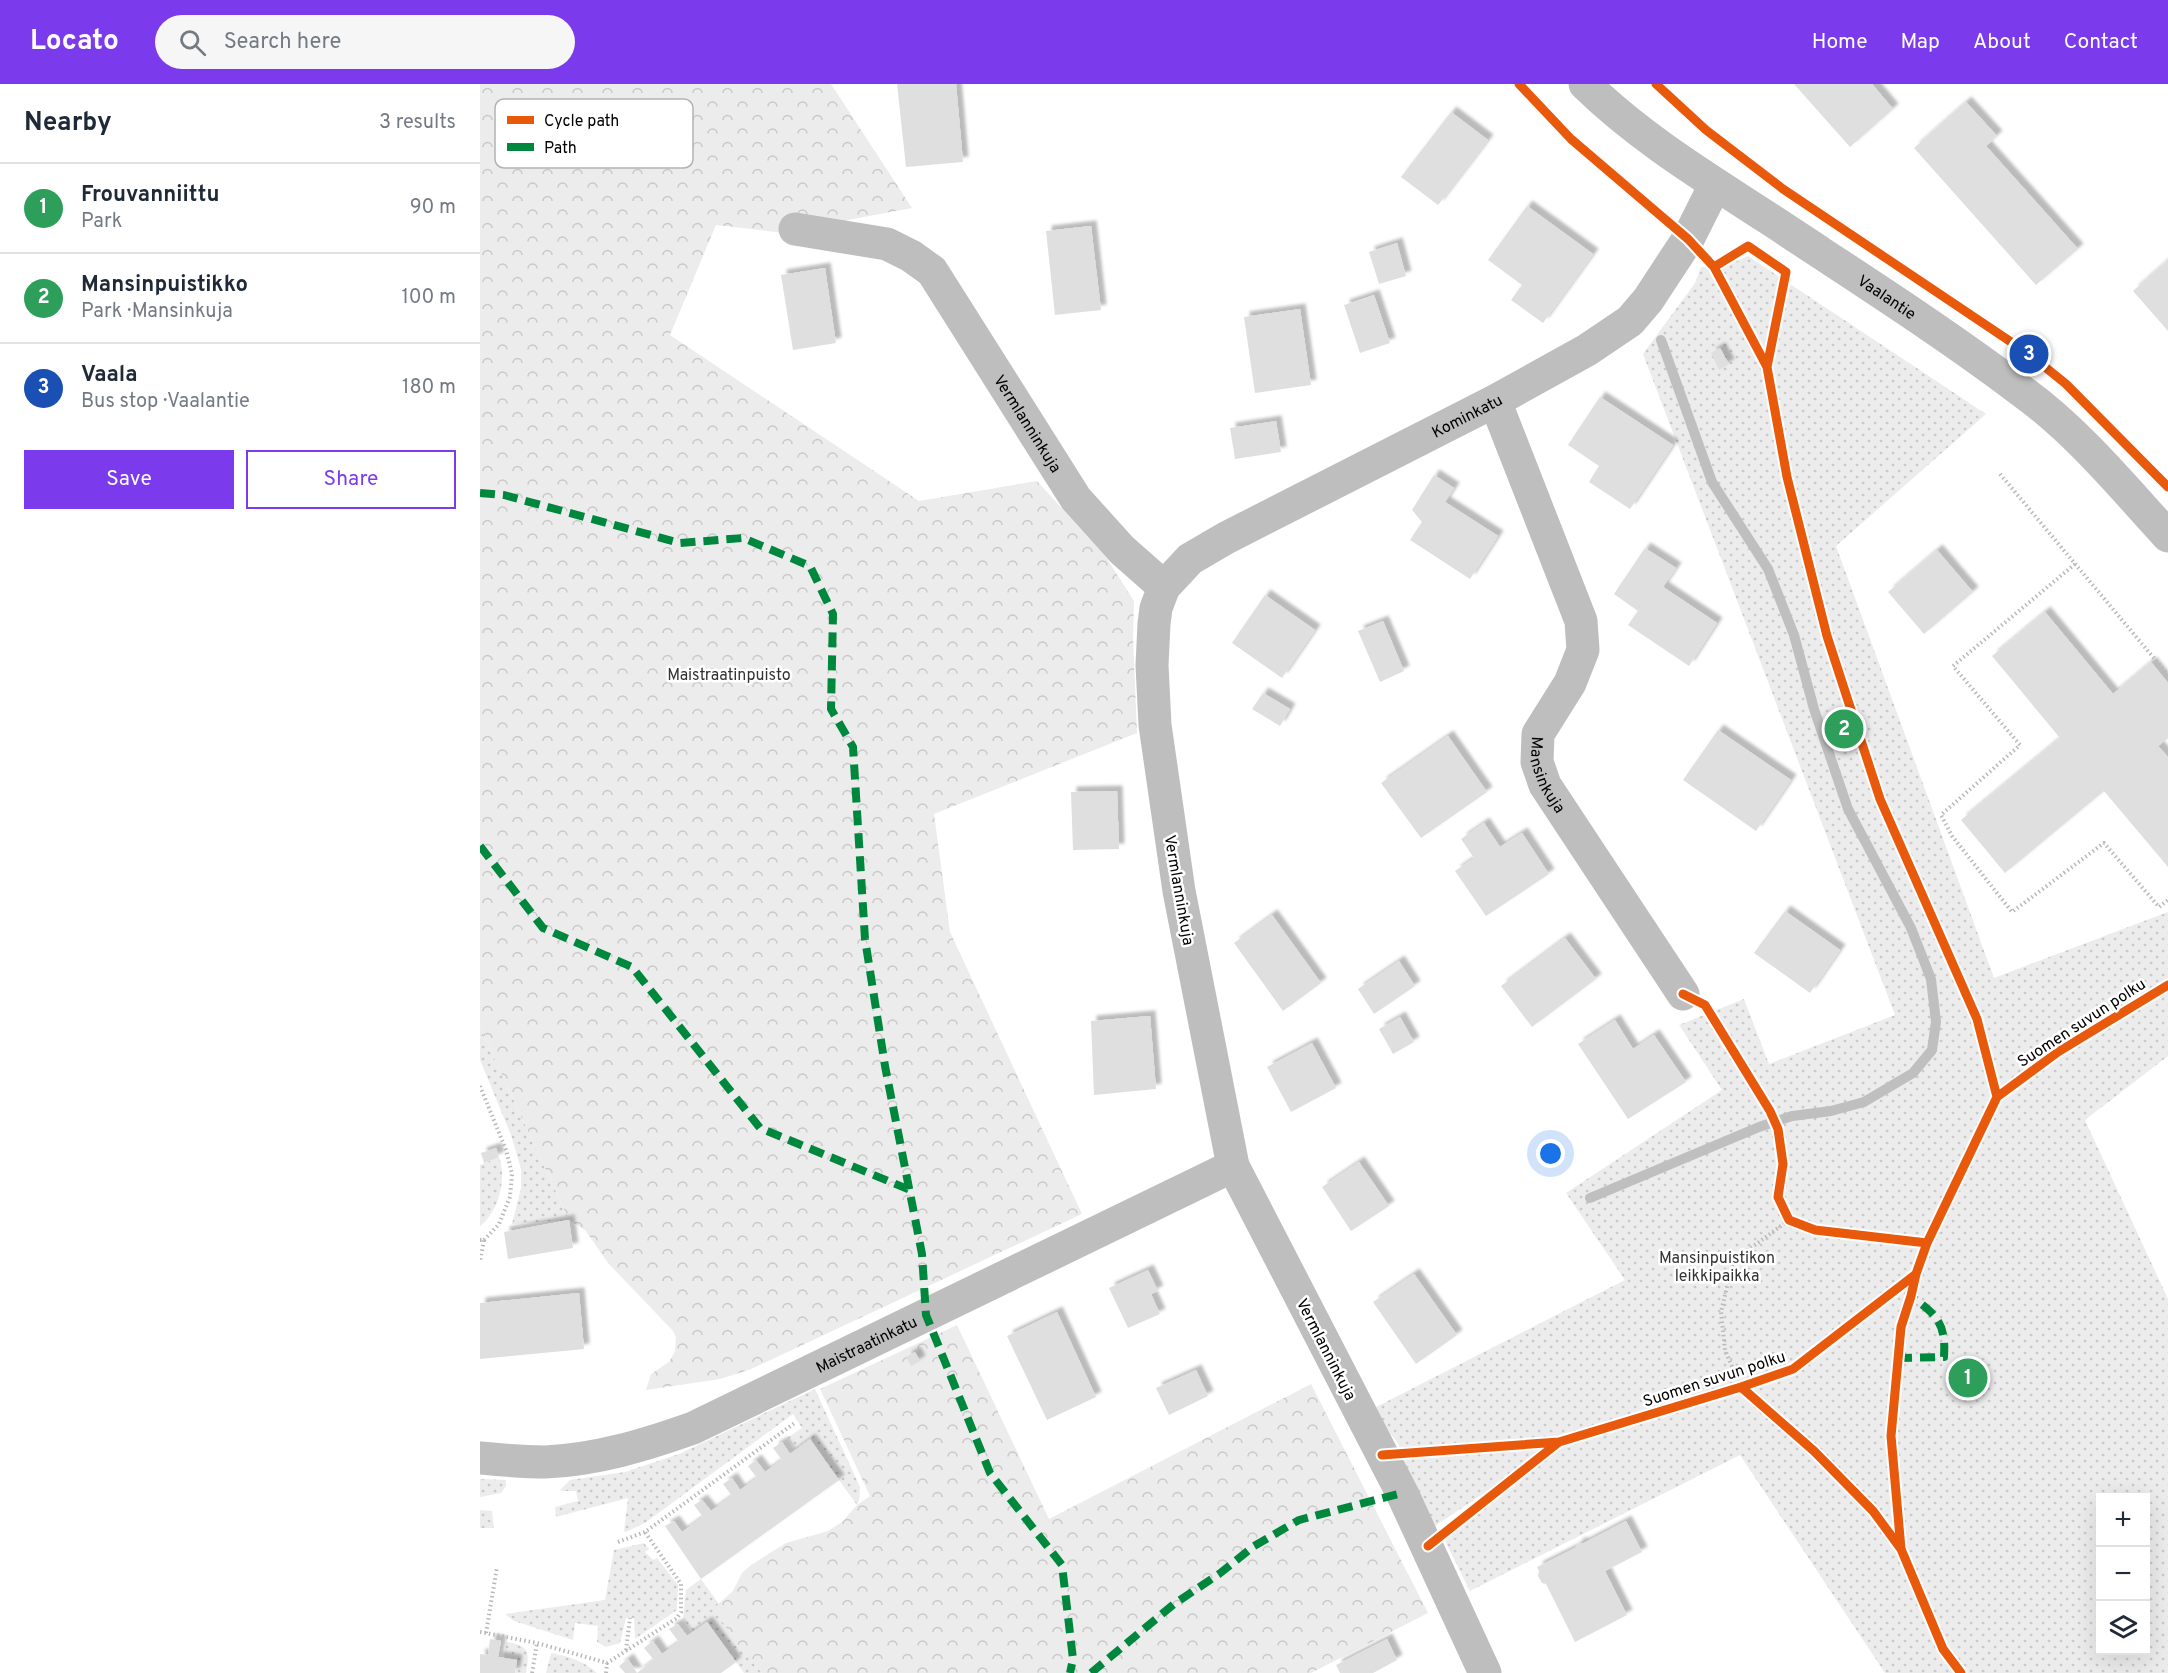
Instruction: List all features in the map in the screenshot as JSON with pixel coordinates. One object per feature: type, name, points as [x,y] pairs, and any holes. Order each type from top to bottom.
[{"type":"street","name":"Vaalantie","points":[[1585,84],[1604,103],[1656,144],[1898,305],[2025,393],[2083,444],[2168,536]]},
{"type":"street","name":"Kominkatu","points":[[1164,587],[1190,559],[1226,538],[1495,401],[1587,350],[1630,321],[1648,300],[1688,239],[1715,185]]},
{"type":"street","name":"Vermlanninkuja","points":[[795,229],[887,244],[911,256],[932,271],[1076,500],[1122,550],[1164,587],[1156,608],[1154,624],[1152,665],[1155,725],[1179,891],[1233,1166],[1402,1492],[1485,1673]]},
{"type":"street","name":"Mansinkuja","points":[[1495,401],[1581,621],[1583,650],[1570,683],[1538,734],[1536,762],[1545,785],[1683,994]]},
{"type":"street","name":"Maistraatinkatu","points":[[480,1458],[546,1462],[610,1453],[645,1445],[693,1428],[1233,1166]]},
{"type":"path","points":[[2000,474],[2168,675]]},
{"type":"path","points":[[2075,564],[1953,666],[2020,745],[1941,815],[1952,836],[2012,912],[2104,843],[2159,907],[2168,900]]},
{"type":"path","points":[[480,1086],[506,1150],[512,1174],[510,1197],[499,1224],[482,1240],[480,1261]]},
{"type":"path","points":[[1749,1394],[1741,1387],[1725,1350],[1721,1312],[1733,1261],[1791,1219]]},
{"type":"path","points":[[618,1542],[645,1532],[796,1422]]},
{"type":"path","points":[[480,1632],[537,1643],[607,1663],[677,1618],[681,1612],[681,1584],[645,1532]]},
{"type":"path","points":[[486,1633],[497,1567]]},
{"type":"path","points":[[626,1651],[630,1618]]},
{"type":"path","points":[[532,1673],[537,1643]]},
{"type":"path","points":[[606,1673],[607,1663]]},
{"type":"green space","name":"Maistraatinpuisto","points":[[480,84],[831,84],[912,208],[848,220],[810,236],[716,225],[670,335],[919,501],[1037,481],[1106,557],[1134,601],[1133,637],[1137,733],[934,814],[950,932],[1082,1214],[749,1370],[720,1379],[646,1390],[651,1374],[669,1362],[675,1351],[676,1337],[673,1331],[608,1263],[585,1230],[569,1220],[480,1027]]},
{"type":"green space","name":"Mansinpuistikon leikkipaikka","points":[[1748,256],[1986,414],[1836,546],[1994,978],[2168,912],[2168,1056],[2085,1120],[2168,1299],[2168,1673],[1885,1673],[1740,1455],[1470,1591],[1445,1541],[1553,1447],[1432,1528],[1398,1443],[1382,1424],[1376,1407],[1625,1280],[1566,1193],[1722,1090],[1679,1025],[1744,999],[1769,1064],[1895,1015],[1643,354],[1695,283],[1701,267],[1726,266]],"holes":[[[1973,1147],[1921,1263],[1927,1243]]]},
{"type":"green space","points":[[480,1027],[569,1220],[512,1224],[521,1188],[521,1169],[511,1135],[480,1060]]},
{"type":"green space","points":[[499,1157],[502,1175],[500,1194],[487,1220],[480,1226],[480,1165]]},
{"type":"green space","points":[[957,1325],[1049,1519],[1311,1384],[1428,1613],[1311,1673],[762,1673],[720,1618],[715,1609],[716,1606],[733,1591],[742,1573],[751,1565],[786,1543],[828,1531],[842,1522],[857,1505],[870,1496],[820,1389]]},
{"type":"green space","points":[[815,1389],[860,1487],[857,1505],[810,1440],[796,1450],[787,1438],[802,1428],[793,1414],[645,1523],[626,1532],[624,1531],[628,1498],[556,1517],[555,1507],[578,1501],[576,1491],[560,1490],[570,1480],[625,1472],[679,1454]]},
{"type":"green space","points":[[480,1479],[506,1480],[506,1486],[501,1493],[480,1497]]},
{"type":"green space","points":[[480,1510],[492,1511],[494,1528],[480,1528]]},
{"type":"green space","points":[[644,1543],[649,1549],[645,1552],[653,1560],[657,1558],[678,1585],[677,1610],[635,1639],[634,1618],[626,1618],[620,1643],[606,1647],[597,1642],[598,1626],[575,1623],[573,1640],[514,1621],[505,1614],[605,1600],[614,1550]]},
{"type":"green space","points":[[701,1579],[719,1604],[735,1639],[762,1673],[744,1673],[707,1622],[693,1632],[683,1619],[686,1590]]},
{"type":"green space","points":[[506,1642],[519,1645],[526,1651],[528,1659],[526,1673],[515,1673],[517,1661],[504,1658]]},
{"type":"green space","points":[[551,1653],[576,1660],[597,1673],[546,1673]]},
{"type":"building","points":[[897,84],[956,84],[963,162],[906,167]]},
{"type":"building","points":[[1794,84],[1872,84],[1893,109],[1850,147]]},
{"type":"building","points":[[1966,102],[1997,136],[1986,146],[2078,249],[2036,285],[1914,148]]},
{"type":"building","points":[[1451,112],[1488,140],[1438,205],[1401,177]]},
{"type":"building","points":[[1527,206],[1593,254],[1543,323],[1511,300],[1522,285],[1488,260]]},
{"type":"building","points":[[1091,226],[1101,310],[1055,315],[1046,231]]},
{"type":"building","points":[[1397,243],[1406,276],[1379,284],[1369,252]]},
{"type":"building","points":[[2168,260],[2168,331],[2133,291]]},
{"type":"building","points":[[825,268],[836,343],[793,350],[781,275]]},
{"type":"building","points":[[1374,295],[1390,343],[1360,353],[1344,305]]},
{"type":"building","points":[[1300,309],[1311,385],[1255,393],[1244,317]]},
{"type":"building","points":[[1720,348],[1729,364],[1719,370],[1711,353]]},
{"type":"building","points":[[1600,397],[1673,445],[1630,509],[1589,482],[1599,466],[1568,445]]},
{"type":"building","points":[[1276,421],[1281,452],[1235,459],[1230,428]]},
{"type":"building","points":[[1434,475],[1454,488],[1445,502],[1498,536],[1470,579],[1410,540],[1422,522],[1412,510]]},
{"type":"building","points":[[1645,548],[1676,568],[1663,587],[1717,623],[1689,666],[1628,625],[1638,611],[1614,594]]},
{"type":"building","points":[[1937,550],[1973,592],[1924,634],[1888,592]]},
{"type":"building","points":[[1265,595],[1315,630],[1282,678],[1232,643]]},
{"type":"building","points":[[2045,612],[2113,694],[2151,662],[2168,683],[2168,738],[2158,746],[2168,757],[2168,867],[2104,791],[2005,873],[1961,820],[2060,738],[1992,656]]},
{"type":"building","points":[[1383,621],[1404,671],[1380,682],[1358,631]]},
{"type":"building","points":[[1263,693],[1290,709],[1280,726],[1252,709]]},
{"type":"building","points":[[1718,730],[1791,780],[1756,831],[1683,780]]},
{"type":"building","points":[[1448,736],[1487,792],[1421,838],[1381,783]]},
{"type":"building","points":[[1117,791],[1119,849],[1073,850],[1071,792]]},
{"type":"building","points":[[1484,823],[1500,847],[1522,833],[1549,874],[1486,916],[1455,871],[1474,858],[1461,839]]},
{"type":"building","points":[[1785,911],[1840,950],[1810,993],[1754,953]]},
{"type":"building","points":[[1272,915],[1321,983],[1283,1011],[1234,943]]},
{"type":"building","points":[[1565,938],[1596,979],[1532,1027],[1501,986]]},
{"type":"building","points":[[1399,961],[1415,986],[1374,1014],[1358,989]]},
{"type":"building","points":[[1150,1016],[1156,1089],[1094,1095],[1091,1021]]},
{"type":"building","points":[[1400,1017],[1414,1042],[1393,1054],[1379,1029]]},
{"type":"building","points":[[1615,1020],[1633,1049],[1654,1035],[1686,1082],[1628,1119],[1578,1044]]},
{"type":"building","points":[[1312,1043],[1336,1088],[1291,1112],[1267,1067]]},
{"type":"building","points":[[496,1148],[499,1157],[484,1163],[481,1153]]},
{"type":"building","points":[[1359,1162],[1389,1206],[1351,1231],[1322,1187]]},
{"type":"building","points":[[569,1220],[573,1248],[508,1259],[504,1232]]},
{"type":"building","points":[[1148,1270],[1158,1291],[1151,1294],[1160,1314],[1128,1328],[1109,1288]]},
{"type":"building","points":[[1414,1274],[1457,1335],[1416,1364],[1373,1302]]},
{"type":"building","points":[[579,1293],[584,1349],[480,1359],[480,1303]]},
{"type":"building","points":[[1057,1312],[1096,1397],[1047,1420],[1007,1336]]},
{"type":"building","points":[[915,1352],[920,1361],[911,1366],[906,1357]]},
{"type":"building","points":[[1196,1370],[1208,1396],[1169,1415],[1156,1388]]},
{"type":"building","points":[[810,1439],[839,1480],[701,1579],[665,1526],[674,1521],[682,1532],[703,1517],[694,1505],[702,1500],[711,1511],[732,1496],[723,1484],[732,1478],[740,1490],[757,1478],[748,1466],[756,1460],[765,1472],[782,1460],[773,1448],[782,1442],[790,1454]]},
{"type":"building","points":[[1626,1521],[1642,1552],[1605,1571],[1627,1615],[1575,1642],[1546,1584],[1542,1583],[1538,1576],[1537,1567],[1575,1548],[1579,1543],[1584,1543]]},
{"type":"building","points":[[707,1622],[736,1662],[721,1673],[637,1673],[654,1660],[644,1648],[653,1641],[662,1654],[679,1642],[669,1629],[678,1624],[687,1636]]},
{"type":"building","points":[[490,1639],[501,1641],[498,1657],[517,1660],[515,1673],[480,1673],[480,1654],[488,1655]]},
{"type":"building","points":[[1387,1639],[1397,1660],[1373,1673],[1340,1673],[1336,1665]]},
{"type":"building","points":[[628,1659],[637,1673],[625,1673],[619,1666]]},
{"type":"waterway","points":[[1590,1198],[1759,1127],[1792,1116],[1831,1111],[1864,1102],[1913,1073],[1932,1050],[1936,1022],[1931,979],[1911,928],[1848,809],[1814,709],[1794,635],[1768,569],[1712,482],[1661,340]]},
{"type":"marked path","points":[[480,493],[504,495],[680,543],[743,538],[810,566],[833,614],[831,709],[853,747],[865,939],[885,1066],[922,1254],[926,1315],[990,1473],[1062,1565],[1073,1659],[1070,1673]]},
{"type":"marked path","points":[[480,846],[543,928],[632,967],[760,1128],[910,1190]]},
{"type":"marked path","points":[[1897,1358],[1944,1357],[1943,1336],[1938,1321],[1911,1296]]},
{"type":"marked path","points":[[1091,1673],[1174,1604],[1219,1574],[1254,1546],[1299,1520],[1402,1493]]},
{"type":"cycle path","points":[[1519,84],[1571,139],[1688,239],[1714,267],[1767,367],[1787,477],[1827,636],[1880,799],[1977,1019],[1997,1097]]},
{"type":"cycle path","points":[[1656,84],[1706,130],[1783,189],[2029,354],[2066,384],[2168,487]]},
{"type":"cycle path","points":[[1714,267],[1748,246],[1786,272],[1767,367]]},
{"type":"cycle path","name":"Suomen suvun polku","points":[[1382,1455],[1559,1442],[1793,1369],[1916,1274],[1927,1243],[1997,1097],[2058,1052],[2168,985]]},
{"type":"cycle path","points":[[1683,994],[1705,1005],[1770,1111],[1778,1129],[1783,1164],[1778,1197],[1789,1220],[1815,1230],[1927,1243]]},
{"type":"cycle path","points":[[1916,1274],[1901,1327],[1891,1436],[1901,1549],[1943,1649],[1961,1673]]},
{"type":"cycle path","name":"Suomen suvun polku","points":[[1741,1387],[1814,1451],[1873,1511],[1901,1549]]},
{"type":"cycle path","points":[[1428,1546],[1559,1442]]},
{"type":"place","name":"Vaala","points":[[2029,354]]},
{"type":"place","name":"Mansinpuistikko","points":[[1844,729]]},
{"type":"place","name":"Frouvanniittu","points":[[1968,1378]]}]
